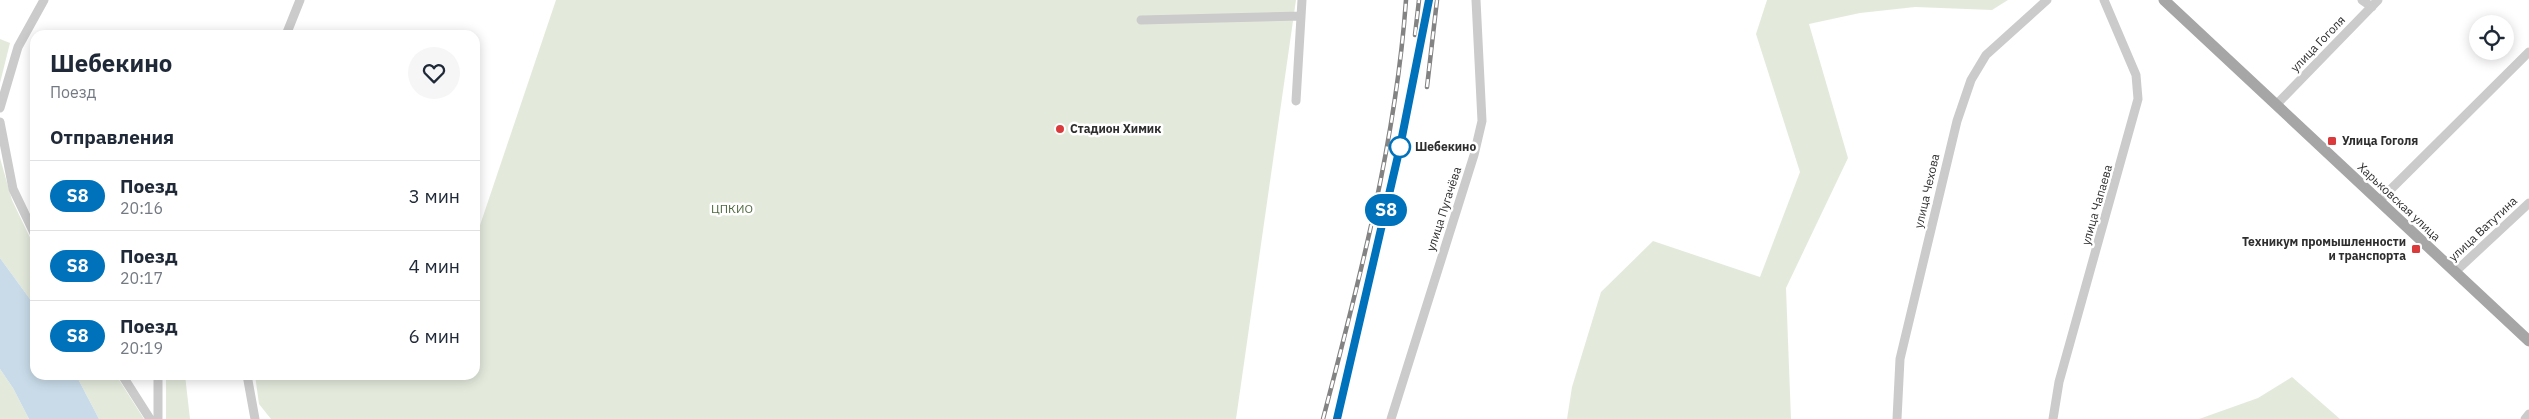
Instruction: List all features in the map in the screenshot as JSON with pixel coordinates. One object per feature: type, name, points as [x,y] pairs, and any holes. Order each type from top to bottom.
[{"type":"main road","name":"Харьковская улица","points":[[2164,0],[2529,341]]},
{"type":"street","points":[[0,108],[9,72],[18,47],[44,0]]},
{"type":"street","points":[[288,30],[300,0]]},
{"type":"street","points":[[1296,101],[1302,0]]},
{"type":"street","name":"улица Пугачёва","points":[[1391,419],[1474,155],[1482,121],[1476,0]]},
{"type":"street","name":"улица Чехова","points":[[1897,419],[1900,359],[1957,121],[1972,80],[1986,55],[2047,0]]},
{"type":"street","name":"улица Чапаева","points":[[2053,419],[2059,382],[2138,99],[2136,76],[2104,0]]},
{"type":"street","points":[[2362,0],[2375,3]]},
{"type":"street","name":"улица Гоголя","points":[[2276,105],[2375,3]]},
{"type":"street","points":[[1141,20],[1301,16]]},
{"type":"street","points":[[2379,201],[2529,52]]},
{"type":"street","points":[[0,122],[13,189],[30,225]]},
{"type":"street","name":"улица Ватутина","points":[[2455,272],[2529,203]]},
{"type":"street","points":[[125,380],[150,419]]},
{"type":"street","points":[[158,380],[158,419]]},
{"type":"street","points":[[248,380],[254,419]]},
{"type":"street","points":[[2524,419],[2529,414]]},
{"type":"green space","name":"ЦПКИО","points":[[556,0],[1296,0],[1236,419],[271,419],[259,404],[256,380],[480,380],[480,225]]},
{"type":"green space","points":[[1767,0],[2008,0],[1992,10],[1915,7],[1860,13],[1809,24],[1848,158],[1786,288],[1791,419],[1567,419],[1572,387],[1601,292],[1653,241],[1760,277],[1800,172],[1756,34]]},
{"type":"green space","points":[[0,39],[10,43],[0,83]]},
{"type":"green space","points":[[0,158],[12,200],[30,238],[30,299],[0,258]]},
{"type":"green space","points":[[0,369],[13,388],[29,419],[0,419]]},
{"type":"green space","points":[[2292,377],[2340,419],[2199,419],[2258,398]]},
{"type":"green space","points":[[79,380],[119,380],[144,419],[99,419]]},
{"type":"green space","points":[[166,380],[186,380],[190,419],[166,419]]},
{"type":"water","points":[[0,258],[30,299],[30,380],[79,380],[99,419],[29,419],[13,388],[0,369]]},
{"type":"railway","points":[[1323,419],[1350,316],[1385,158],[1394,106],[1406,0]]},
{"type":"railway","points":[[1415,35],[1419,0]]},
{"type":"railway","points":[[1337,419],[1400,147],[1429,0]]},
{"type":"railway","points":[[1427,87],[1437,0]]},
{"type":"train","name":"S8","points":[[1337,419],[1400,147],[1429,0]]},
{"type":"place","name":"Стадион Химик","points":[[1060,129]]},
{"type":"place","name":"Улица Гоголя","points":[[2332,141]]},
{"type":"place","name":"Шебекино","points":[[1400,147]]},
{"type":"place","name":"Техникум промышленности и транспорта","points":[[2416,249]]}]
